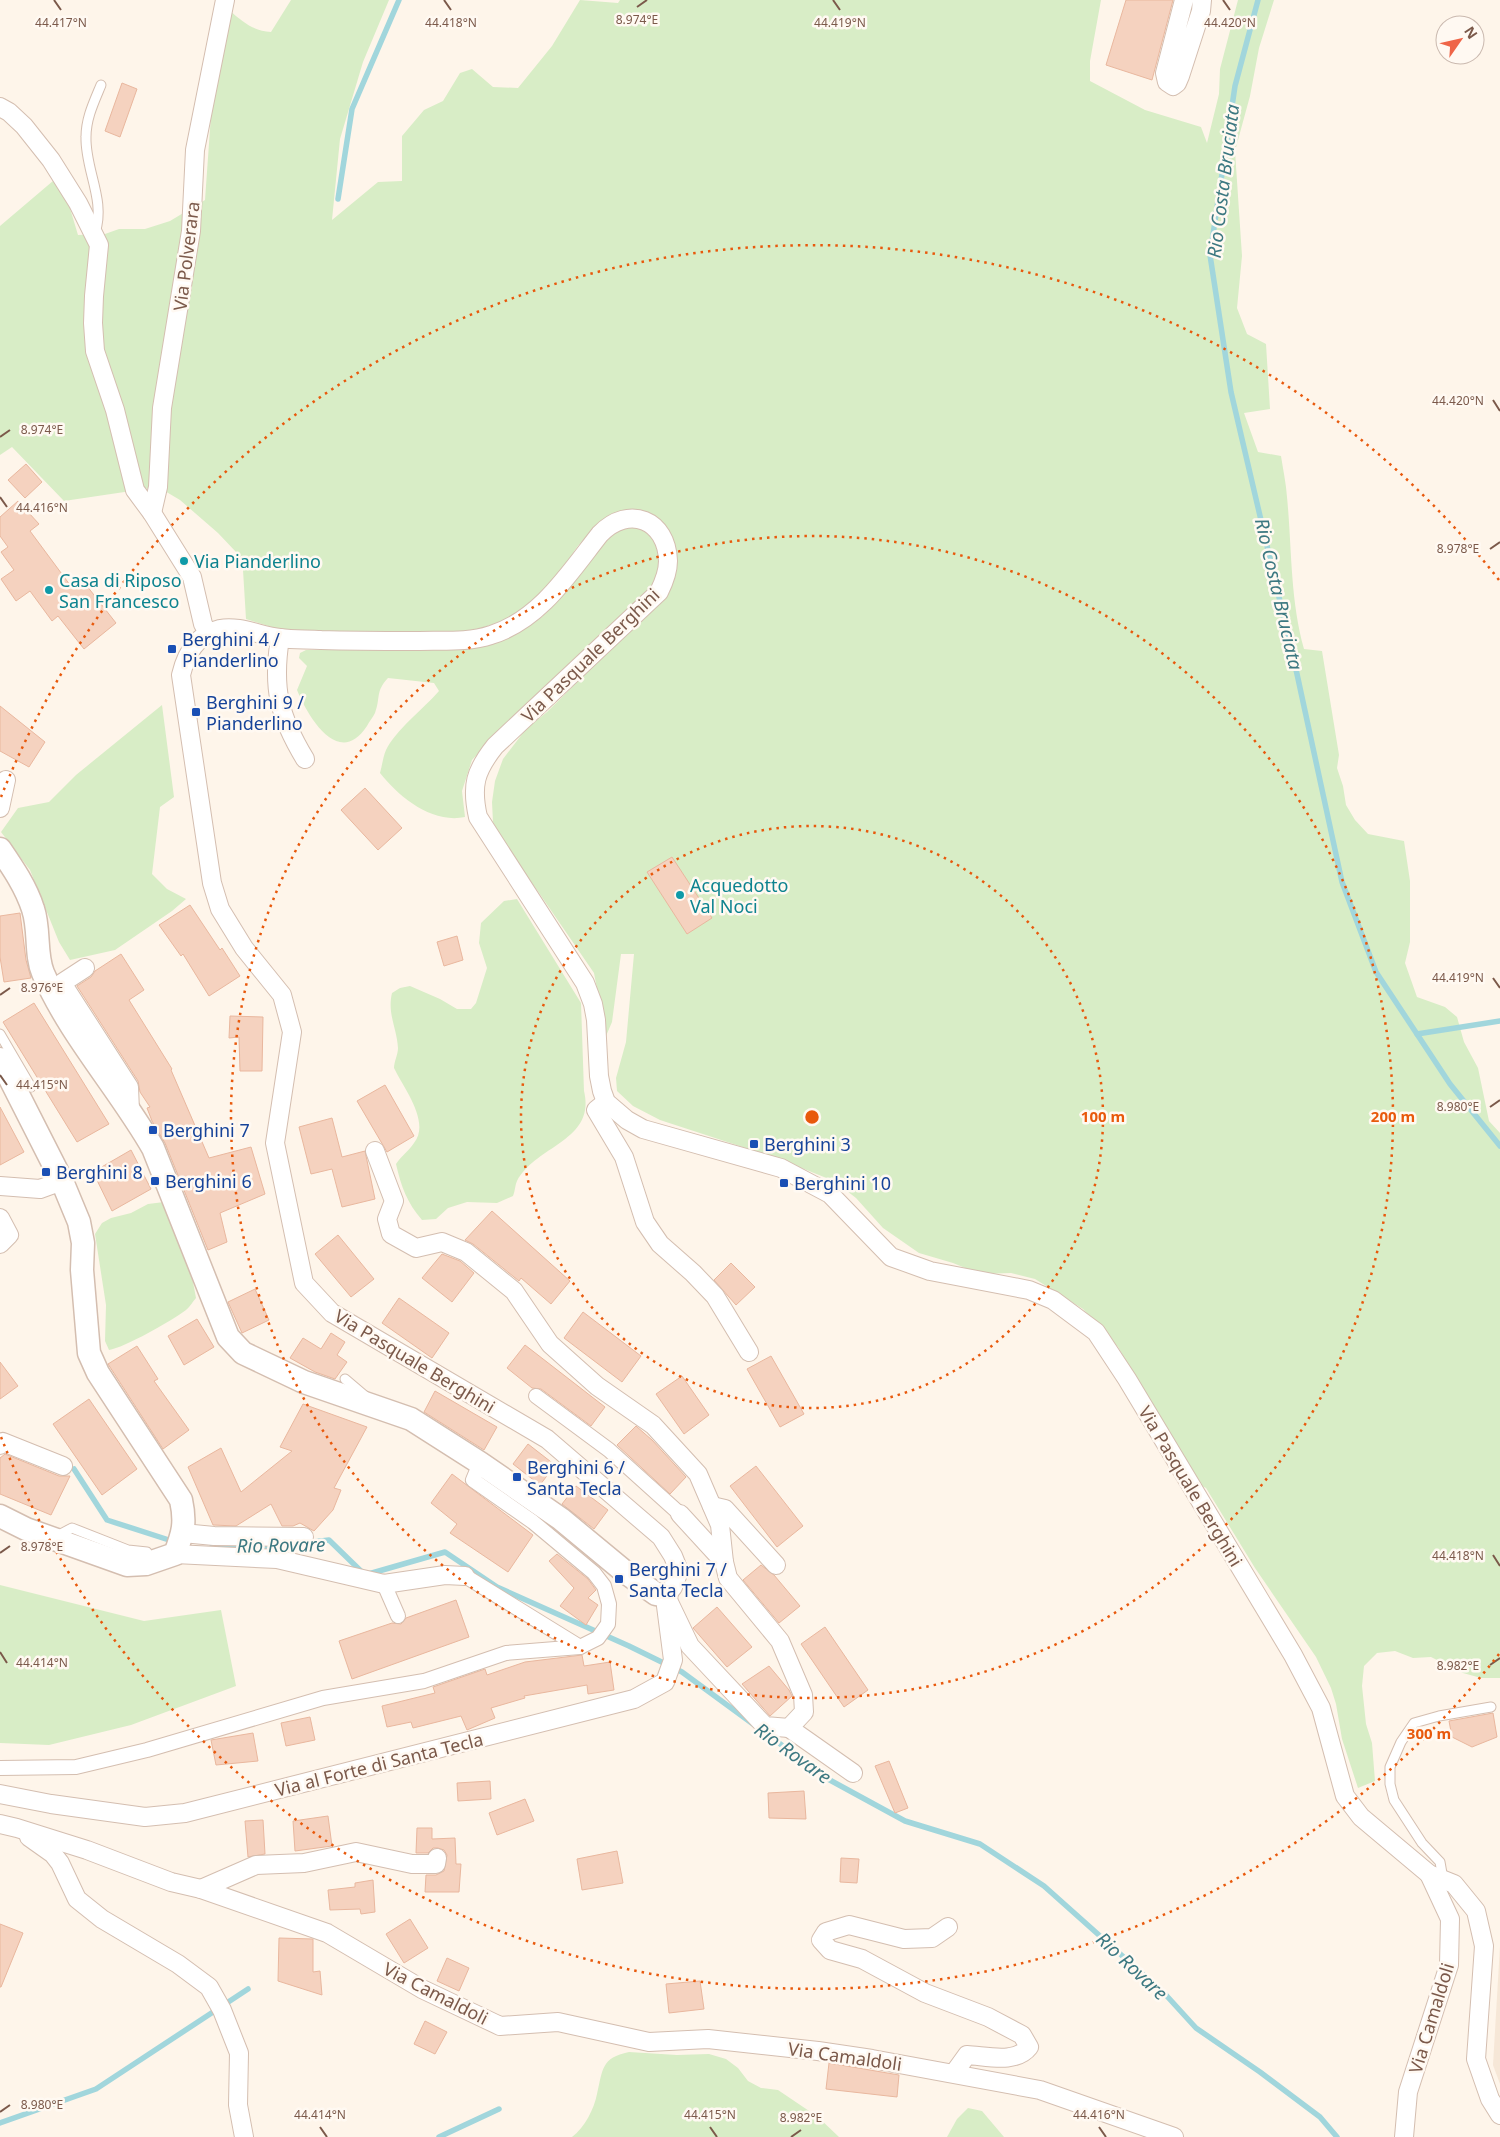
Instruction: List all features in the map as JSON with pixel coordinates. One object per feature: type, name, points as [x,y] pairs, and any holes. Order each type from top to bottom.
[{"type":"street","name":"Via Polverara","points":[[152,513],[158,487],[162,408],[191,231],[195,150],[225,0]]},
{"type":"street","points":[[1184,0],[1165,73],[1167,82],[1173,86],[1177,83],[1180,76],[1201,11],[1202,0]]},
{"type":"street","points":[[0,107],[9,112],[24,126],[51,160],[78,203],[99,245],[94,296],[95,350],[115,410],[135,490],[152,513],[192,577],[203,624],[208,634]]},
{"type":"street","name":"Via Pasquale Berghini","points":[[666,1596],[673,1587],[678,1571],[673,1556],[661,1537],[547,1439],[332,1312],[304,1283],[275,1143],[292,1032],[282,995],[244,948],[220,909],[212,883],[180,675],[186,657],[195,644],[208,634],[221,629],[234,629],[280,638],[371,641],[471,640],[492,635],[518,622],[543,604],[609,525],[624,518],[638,518],[651,524],[660,534],[666,548],[668,563],[666,578],[659,592],[495,746],[479,771],[473,797],[478,817],[585,983],[593,1004],[596,1020],[599,1076],[606,1102],[616,1112],[643,1129],[780,1168],[830,1194],[891,1257],[930,1271],[1029,1290],[1053,1300],[1096,1332],[1127,1379],[1298,1664],[1321,1708],[1345,1796],[1361,1817],[1436,1877],[1454,1884],[1476,1911],[1484,1946],[1476,2059],[1490,2099],[1500,2115]]},
{"type":"street","points":[[280,638],[276,661],[278,703],[292,739],[304,759]]},
{"type":"street","points":[[0,808],[6,780]]},
{"type":"street","points":[[0,849],[20,880],[34,910],[42,971],[60,1007],[153,1148],[228,1337],[243,1353],[304,1382],[411,1419],[480,1463],[561,1519],[641,1583],[656,1594],[666,1596],[690,1646],[765,1726],[789,1728],[853,1773]]},
{"type":"street","points":[[84,968],[62,983],[129,1086],[130,1111]]},
{"type":"street","points":[[0,1059],[62,1181],[79,1222],[83,1244],[82,1270],[89,1353],[98,1373],[181,1500],[184,1517],[183,1533],[175,1554]]},
{"type":"street","name":"Via Pasquale Berghini","points":[[606,1102],[596,1110],[624,1157],[645,1222],[660,1244],[693,1273],[715,1296],[749,1352]]},
{"type":"street","points":[[376,1151],[394,1201],[387,1219],[391,1234],[416,1248],[442,1242],[466,1252],[514,1291],[550,1344],[597,1386],[653,1425],[698,1474],[720,1525],[724,1562],[728,1578],[780,1641],[803,1695],[804,1712],[789,1728]]},
{"type":"street","points":[[0,1186],[40,1189],[62,1181]]},
{"type":"street","points":[[0,1218],[9,1235],[0,1244]]},
{"type":"street","points":[[536,1396],[609,1450],[680,1514],[724,1562]]},
{"type":"street","points":[[0,1445],[3,1442],[63,1466]]},
{"type":"street","points":[[0,1768],[76,1766],[147,1750],[323,1698],[424,1681],[506,1653],[580,1647],[598,1638],[608,1624],[609,1604],[604,1586],[594,1573],[533,1522],[474,1480],[480,1463]]},
{"type":"street","points":[[712,1506],[725,1509],[776,1565]]},
{"type":"street","points":[[0,1516],[26,1529],[127,1565],[146,1564],[175,1554],[277,1559],[384,1584],[445,1575],[465,1576],[580,1647]]},
{"type":"street","points":[[183,1533],[214,1536],[304,1537]]},
{"type":"street","points":[[384,1584],[398,1616]]},
{"type":"street","name":"Via al Forte di Santa Tecla","points":[[0,1794],[59,1806],[145,1817],[186,1813],[634,1699],[665,1682],[673,1660],[666,1596]]},
{"type":"street","points":[[8,1826],[53,1854],[60,1863],[76,1898],[89,1909],[102,1919],[178,1964],[209,1987],[222,2010],[239,2053],[238,2105],[244,2137]]},
{"type":"street","name":"Via Camaldoli","points":[[8,1826],[87,1850],[171,1882],[201,1888],[327,1933],[422,1989],[500,2026],[558,2022],[649,2042],[708,2039],[748,2043],[818,2051],[954,2073],[1040,2090],[1174,2137]]},
{"type":"street","points":[[201,1888],[256,1865],[304,1863],[356,1852],[412,1864],[436,1864],[438,1858]]},
{"type":"street","name":"Via Camaldoli","points":[[1404,2137],[1408,2092],[1450,1965],[1450,1919],[1436,1877]]},
{"type":"street","points":[[948,1926],[932,1938],[904,1939],[849,1925],[826,1932],[821,1940],[830,1950],[862,1959],[925,1994],[988,2017],[1022,2035],[1029,2047],[1024,2054],[1010,2058],[967,2055],[954,2073]]},
{"type":"lane","points":[[94,235],[98,224],[97,192],[86,138],[88,116],[101,85]]},
{"type":"lane","points":[[0,1034],[31,1087]]},
{"type":"lane","points":[[345,1379],[363,1393],[374,1405]]},
{"type":"lane","points":[[53,1538],[72,1528],[128,1550],[147,1552]]},
{"type":"lane","points":[[1436,1877],[1440,1862],[1422,1843],[1394,1800],[1390,1784],[1390,1767],[1414,1723],[1491,1706]]},
{"type":"shaded area","points":[[1500,1946],[1500,2084],[1493,2065]]},
{"type":"green space","points":[[291,0],[389,0],[363,62],[340,139],[332,220],[378,182],[402,181],[402,136],[424,110],[443,101],[460,73],[472,69],[493,87],[518,88],[552,46],[580,0],[618,3],[620,0],[1101,0],[1090,61],[1090,81],[1145,110],[1201,127],[1207,143],[1219,94],[1220,69],[1238,0],[1274,0],[1259,48],[1250,96],[1235,151],[1242,256],[1237,308],[1247,334],[1266,344],[1270,409],[1244,413],[1258,452],[1281,456],[1287,492],[1294,592],[1299,630],[1304,649],[1322,651],[1339,755],[1337,768],[1343,786],[1346,805],[1355,820],[1368,834],[1404,841],[1410,881],[1410,942],[1405,963],[1417,997],[1445,1007],[1457,1017],[1464,1042],[1478,1068],[1489,1121],[1500,1133],[1500,1678],[1481,1678],[1463,1673],[1431,1657],[1413,1658],[1395,1651],[1377,1653],[1364,1666],[1362,1686],[1366,1724],[1372,1743],[1375,1781],[1358,1788],[1342,1739],[1336,1704],[1331,1688],[1316,1657],[1255,1568],[1206,1488],[1198,1484],[1118,1347],[1083,1309],[1035,1279],[1011,1273],[980,1274],[953,1263],[919,1253],[883,1228],[856,1198],[834,1181],[779,1159],[660,1120],[633,1106],[617,1091],[616,1078],[626,1042],[634,954],[621,954],[612,1022],[606,1036],[594,973],[509,853],[493,822],[492,802],[495,781],[503,759],[526,729],[547,712],[670,590],[674,571],[673,562],[654,517],[588,536],[574,551],[558,581],[540,600],[529,608],[504,620],[466,633],[294,634],[246,619],[243,570],[236,552],[218,533],[180,500],[158,487],[64,501],[12,447],[0,455],[0,226],[60,175],[78,235],[105,234],[119,229],[145,229],[170,221],[205,200],[211,115],[229,10],[253,28],[271,32]]},
{"type":"green space","points":[[635,526],[648,531],[658,546],[661,561],[657,578],[637,604],[494,736],[472,760],[462,791],[465,817],[440,816],[417,807],[397,791],[380,773],[385,753],[390,743],[403,727],[439,691],[434,683],[388,678],[381,687],[375,713],[367,726],[356,738],[346,742],[335,741],[326,734],[317,725],[302,701],[297,690],[307,666],[299,658],[300,653],[306,650],[471,648],[507,638],[542,617],[570,588],[604,539],[618,530]]},
{"type":"green space","points":[[162,705],[174,797],[160,807],[152,874],[167,889],[186,899],[172,911],[115,950],[70,960],[59,942],[30,870],[1,832],[18,808],[49,802],[76,775]]},
{"type":"green space","points":[[517,899],[581,1003],[585,1108],[581,1121],[573,1132],[526,1169],[517,1181],[513,1196],[497,1203],[467,1202],[448,1208],[436,1219],[422,1220],[405,1194],[396,1164],[414,1143],[418,1135],[419,1125],[414,1105],[394,1068],[398,1048],[391,1014],[392,993],[400,988],[410,986],[440,999],[457,1009],[471,1009],[476,1003],[487,968],[479,943],[481,923],[504,901]]},
{"type":"green space","points":[[164,1202],[193,1282],[196,1298],[187,1309],[171,1320],[137,1339],[109,1350],[105,1341],[106,1305],[95,1234],[102,1223],[111,1218],[131,1213],[148,1204]]},
{"type":"green space","points":[[0,1585],[144,1621],[221,1610],[236,1686],[131,1725],[49,1745],[0,1743]]},
{"type":"green space","points":[[629,2052],[677,2055],[709,2054],[726,2059],[738,2068],[748,2081],[761,2088],[778,2090],[818,2117],[839,2137],[572,2137],[585,2123],[591,2112],[596,2100],[602,2071],[608,2061]]},
{"type":"green space","points":[[968,2108],[982,2111],[1004,2137],[947,2137],[957,2119]]},
{"type":"building","points":[[1126,0],[1173,0],[1152,80],[1106,65]]},
{"type":"building","points":[[122,83],[137,89],[120,137],[105,131]]},
{"type":"building","points":[[26,464],[42,482],[25,498],[8,480]]},
{"type":"building","name":"Casa di Riposo San Francesco","points":[[18,501],[39,524],[30,531],[73,589],[83,581],[116,623],[84,649],[58,616],[52,621],[30,591],[16,601],[1,579],[14,570],[1,552],[8,547],[0,536],[0,517]]},
{"type":"building","points":[[0,706],[45,742],[29,767],[0,751]]},
{"type":"building","points":[[365,788],[402,828],[378,850],[341,810]]},
{"type":"building","name":"Acquedotto Val Noci","points":[[672,857],[712,918],[687,934],[647,872]]},
{"type":"building","points":[[190,905],[240,976],[209,996],[183,954],[181,956],[159,925]]},
{"type":"building","points":[[20,913],[26,960],[31,978],[4,982],[0,957],[0,916]]},
{"type":"building","points":[[457,936],[463,960],[444,966],[437,942]]},
{"type":"building","points":[[121,954],[144,990],[129,1000],[172,1069],[209,1158],[251,1147],[265,1194],[220,1213],[227,1242],[208,1250],[165,1143],[152,1121],[147,1108],[150,1107],[140,1092],[138,1081],[77,986],[91,977],[95,971]]},
{"type":"building","points":[[34,1003],[109,1124],[77,1142],[3,1022]]},
{"type":"building","points":[[230,1016],[263,1017],[262,1071],[240,1071],[239,1037],[229,1038]]},
{"type":"building","points":[[385,1085],[414,1136],[387,1152],[357,1101]]},
{"type":"building","points":[[0,1107],[24,1152],[0,1165]]},
{"type":"building","points":[[332,1118],[342,1157],[365,1151],[375,1199],[342,1207],[332,1169],[311,1174],[299,1127]]},
{"type":"building","points":[[131,1150],[151,1189],[112,1211],[93,1172]]},
{"type":"building","points":[[492,1211],[570,1281],[551,1304],[521,1278],[519,1281],[473,1244],[465,1240]]},
{"type":"building","points":[[338,1235],[374,1279],[351,1297],[315,1254]]},
{"type":"building","points":[[442,1254],[460,1261],[474,1273],[452,1302],[422,1278]]},
{"type":"building","points":[[731,1263],[755,1287],[736,1305],[714,1280]]},
{"type":"building","points":[[255,1289],[269,1320],[242,1333],[228,1302]]},
{"type":"building","points":[[399,1298],[449,1333],[432,1358],[382,1323]]},
{"type":"building","points":[[583,1312],[641,1356],[622,1382],[564,1338]]},
{"type":"building","points":[[197,1319],[214,1347],[184,1365],[168,1336]]},
{"type":"building","points":[[331,1333],[345,1342],[337,1355],[347,1362],[335,1379],[315,1372],[290,1358],[303,1338],[321,1349]]},
{"type":"building","points":[[525,1345],[605,1407],[591,1426],[541,1389],[532,1388],[507,1368]]},
{"type":"building","points":[[137,1346],[158,1379],[154,1381],[189,1430],[163,1449],[108,1364]]},
{"type":"building","points":[[771,1356],[804,1414],[780,1427],[747,1369]]},
{"type":"building","points":[[0,1362],[18,1386],[0,1399]]},
{"type":"building","points":[[682,1376],[709,1415],[684,1434],[656,1394]]},
{"type":"building","points":[[435,1391],[497,1427],[484,1450],[424,1412]]},
{"type":"building","points":[[89,1399],[137,1469],[102,1495],[53,1424]]},
{"type":"building","points":[[303,1404],[367,1427],[334,1488],[341,1490],[333,1510],[314,1531],[300,1523],[293,1526],[282,1526],[271,1504],[236,1526],[213,1525],[188,1467],[221,1448],[241,1492],[292,1451],[280,1447]]},
{"type":"building","points":[[636,1426],[652,1440],[686,1477],[670,1494],[617,1445]]},
{"type":"building","points":[[528,1444],[555,1465],[540,1485],[513,1464]]},
{"type":"building","points":[[5,1454],[59,1476],[70,1476],[51,1515],[0,1494],[0,1458]]},
{"type":"building","points":[[756,1466],[803,1526],[777,1547],[730,1486]]},
{"type":"building","points":[[452,1474],[533,1535],[508,1572],[450,1533],[457,1524],[431,1503]]},
{"type":"building","points":[[576,1486],[608,1510],[594,1529],[562,1504]]},
{"type":"building","points":[[557,1554],[588,1579],[596,1590],[588,1598],[598,1605],[586,1625],[560,1606],[574,1588],[549,1561]]},
{"type":"building","points":[[761,1565],[774,1575],[800,1606],[779,1623],[743,1580]]},
{"type":"building","points":[[456,1600],[469,1637],[352,1679],[339,1641],[392,1623],[401,1624],[406,1618]]},
{"type":"building","points":[[717,1607],[752,1647],[727,1667],[693,1628]]},
{"type":"building","points":[[825,1627],[868,1690],[844,1707],[801,1644]]},
{"type":"building","points":[[582,1655],[584,1666],[610,1662],[614,1690],[588,1694],[587,1685],[524,1696],[525,1698],[491,1708],[495,1718],[467,1730],[461,1716],[413,1728],[411,1722],[387,1727],[382,1706],[435,1693],[433,1687],[485,1669],[487,1675],[525,1662]]},
{"type":"building","points":[[769,1666],[792,1696],[770,1716],[742,1684]]},
{"type":"building","points":[[1493,1713],[1497,1737],[1472,1747],[1452,1737],[1449,1721]]},
{"type":"building","points":[[310,1717],[315,1740],[286,1746],[281,1723]]},
{"type":"building","points":[[253,1733],[258,1761],[216,1765],[211,1740]]},
{"type":"building","points":[[889,1761],[908,1808],[895,1813],[875,1766]]},
{"type":"building","points":[[490,1781],[491,1799],[458,1801],[457,1783]]},
{"type":"building","points":[[804,1791],[806,1819],[769,1818],[768,1793]]},
{"type":"building","points":[[525,1799],[534,1821],[497,1835],[489,1813]]},
{"type":"building","points":[[328,1816],[332,1846],[295,1851],[293,1821]]},
{"type":"building","points":[[263,1820],[265,1854],[248,1857],[245,1821]]},
{"type":"building","points":[[417,1828],[432,1828],[432,1839],[455,1838],[456,1864],[461,1864],[459,1892],[425,1892],[426,1875],[436,1875],[444,1871],[447,1855],[444,1850],[438,1848],[433,1848],[428,1853],[416,1853]]},
{"type":"building","points":[[617,1851],[623,1883],[582,1890],[577,1859]]},
{"type":"building","points":[[841,1858],[859,1859],[857,1883],[840,1882]]},
{"type":"building","points":[[373,1880],[375,1912],[361,1914],[360,1909],[330,1910],[328,1890],[355,1887],[355,1883]]},
{"type":"building","points":[[410,1919],[428,1948],[404,1963],[386,1934]]},
{"type":"building","points":[[0,1924],[23,1933],[1,1987],[0,1987]]},
{"type":"building","points":[[279,1938],[313,1939],[313,1972],[320,1971],[322,1995],[278,1981]]},
{"type":"building","points":[[447,1958],[469,1968],[459,1991],[437,1981]]},
{"type":"building","points":[[700,1981],[704,2009],[669,2013],[666,1984]]},
{"type":"building","points":[[425,2021],[447,2032],[435,2054],[414,2044]]},
{"type":"building","points":[[829,2063],[899,2075],[897,2097],[826,2089]]},
{"type":"waterway","points":[[338,199],[352,109],[399,0]]},
{"type":"waterway","name":"Rio Costa Bruciata","points":[[1258,0],[1235,86],[1210,255],[1231,392],[1297,674],[1342,882],[1376,972],[1450,1084],[1500,1146]]},
{"type":"waterway","points":[[1417,1034],[1500,1021]]},
{"type":"waterway","name":"Rio Rovare","points":[[74,1469],[107,1520],[169,1540]]},
{"type":"waterway","name":"Rio Rovare","points":[[304,1543],[329,1540],[365,1575],[445,1552],[497,1587],[682,1672],[828,1779],[905,1821],[980,1844],[1044,1886],[1165,1994],[1196,2028],[1260,2072],[1320,2117],[1337,2137]]},
{"type":"waterway","name":"Rio Rovare","points":[[212,1544],[244,1548],[285,1545]]},
{"type":"waterway","points":[[0,2123],[96,2089],[248,1989]]},
{"type":"waterway","points":[[439,2137],[499,2109]]},
{"type":"place","name":"Via Pianderlino","points":[[184,561]]},
{"type":"place","name":"Casa di Riposo San Francesco","points":[[49,590]]},
{"type":"place","name":"Berghini 4 / Pianderlino","points":[[172,649]]},
{"type":"place","name":"Berghini 9 / Pianderlino","points":[[196,712]]},
{"type":"place","name":"Acquedotto Val Noci","points":[[680,895]]},
{"type":"place","name":"Berghini 7","points":[[153,1130]]},
{"type":"place","name":"Berghini 3","points":[[754,1144]]},
{"type":"place","name":"Berghini 8","points":[[46,1172]]},
{"type":"place","name":"Berghini 6","points":[[155,1181]]},
{"type":"place","name":"Berghini 10","points":[[784,1183]]},
{"type":"place","name":"Berghini 6 / Santa Tecla","points":[[517,1477]]},
{"type":"place","name":"Berghini 7 / Santa Tecla","points":[[619,1579]]}]
